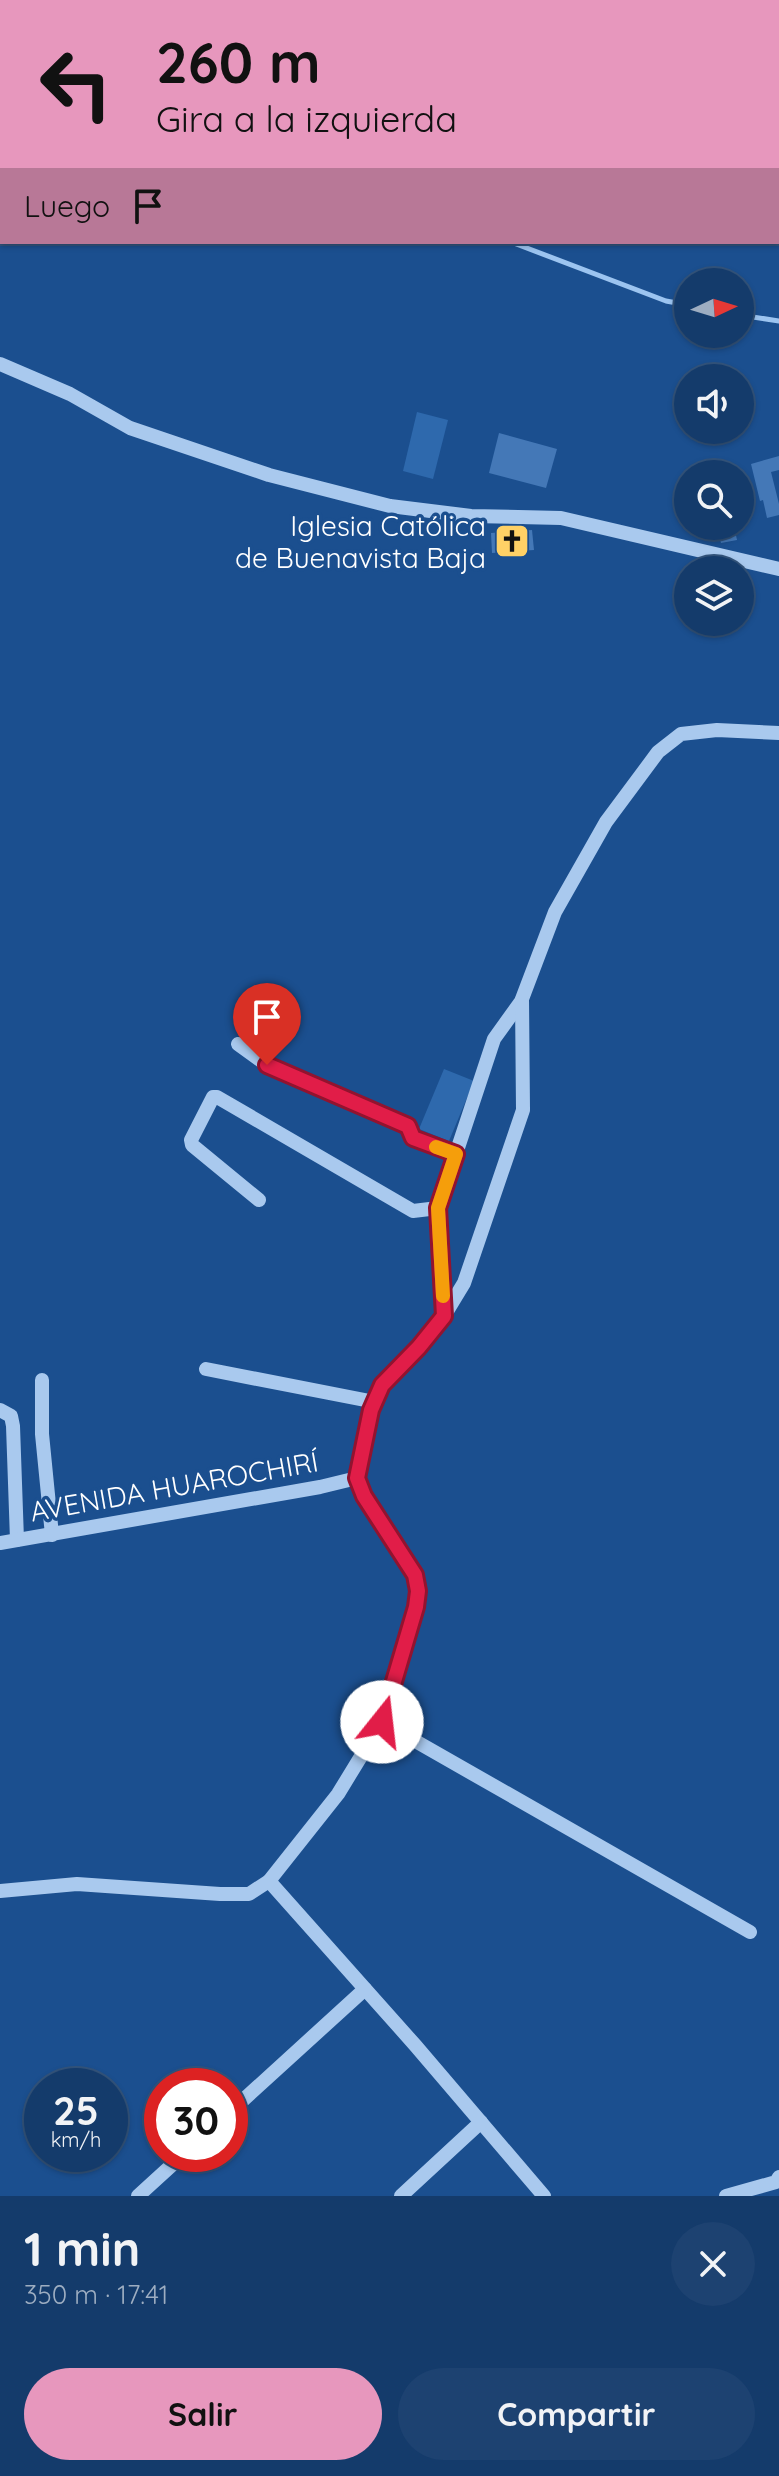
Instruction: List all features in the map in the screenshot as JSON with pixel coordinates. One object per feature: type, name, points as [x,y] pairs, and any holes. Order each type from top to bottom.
[{"type":"street","points":[[0,364],[70,394],[130,428],[284,479],[390,506],[471,516],[561,518],[779,569]]},
{"type":"street","points":[[444,1316],[438,1208],[494,1039],[522,999],[555,912],[606,822],[658,752],[681,734],[717,730],[779,733]]},
{"type":"street","points":[[0,1891],[77,1884],[249,1894],[269,1881],[338,1794],[382,1722],[418,1591],[415,1575],[364,1496],[357,1478],[382,1385],[444,1316],[464,1283],[523,1110],[522,999]]},
{"type":"street","points":[[238,1044],[267,1065],[408,1126],[413,1138],[456,1154]]},
{"type":"street","points":[[259,1200],[192,1145],[191,1140],[213,1097],[394,1202],[413,1211],[438,1208]]},
{"type":"street","points":[[206,1369],[375,1402]]},
{"type":"street","points":[[42,1380],[42,1434],[52,1535]]},
{"type":"street","points":[[0,1410],[11,1416],[13,1426],[17,1540]]},
{"type":"street","name":"AVENIDA HUAROCHIRÍ","points":[[0,1543],[357,1478]]},
{"type":"street","points":[[382,1722],[750,1932]]},
{"type":"street","points":[[269,1881],[544,2196]]},
{"type":"street","points":[[248,2096],[365,1989]]},
{"type":"street","points":[[401,2196],[481,2122]]},
{"type":"street","points":[[138,2196],[164,2172]]},
{"type":"street","points":[[726,2196],[776,2182],[779,2177]]},
{"type":"shaded area","points":[[417,412],[448,420],[433,479],[403,471]]},
{"type":"shaded area","points":[[444,1069],[474,1081],[449,1141],[419,1129]]},
{"type":"building","points":[[499,433],[557,449],[546,488],[489,473]]},
{"type":"building","points":[[779,456],[779,470],[771,472],[779,515],[767,518],[754,476],[754,463]]},
{"type":"building","name":"Iglesia Católica de Buenavista Baja","points":[[532,530],[534,550],[492,553],[491,533]]},
{"type":"waterway","points":[[516,244],[674,302]]},
{"type":"waterway","points":[[754,317],[779,321]]},
{"type":"slow traffic","points":[[436,1147],[456,1154],[438,1208],[443,1296]]},
{"type":"place","name":"Iglesia Católica de Buenavista Baja","points":[[512,541]]},
{"type":"route","points":[[267,1065],[408,1126],[413,1138],[456,1154],[438,1208],[444,1316],[382,1385],[371,1410],[357,1478],[364,1496],[415,1575],[418,1591],[382,1722]]}]
